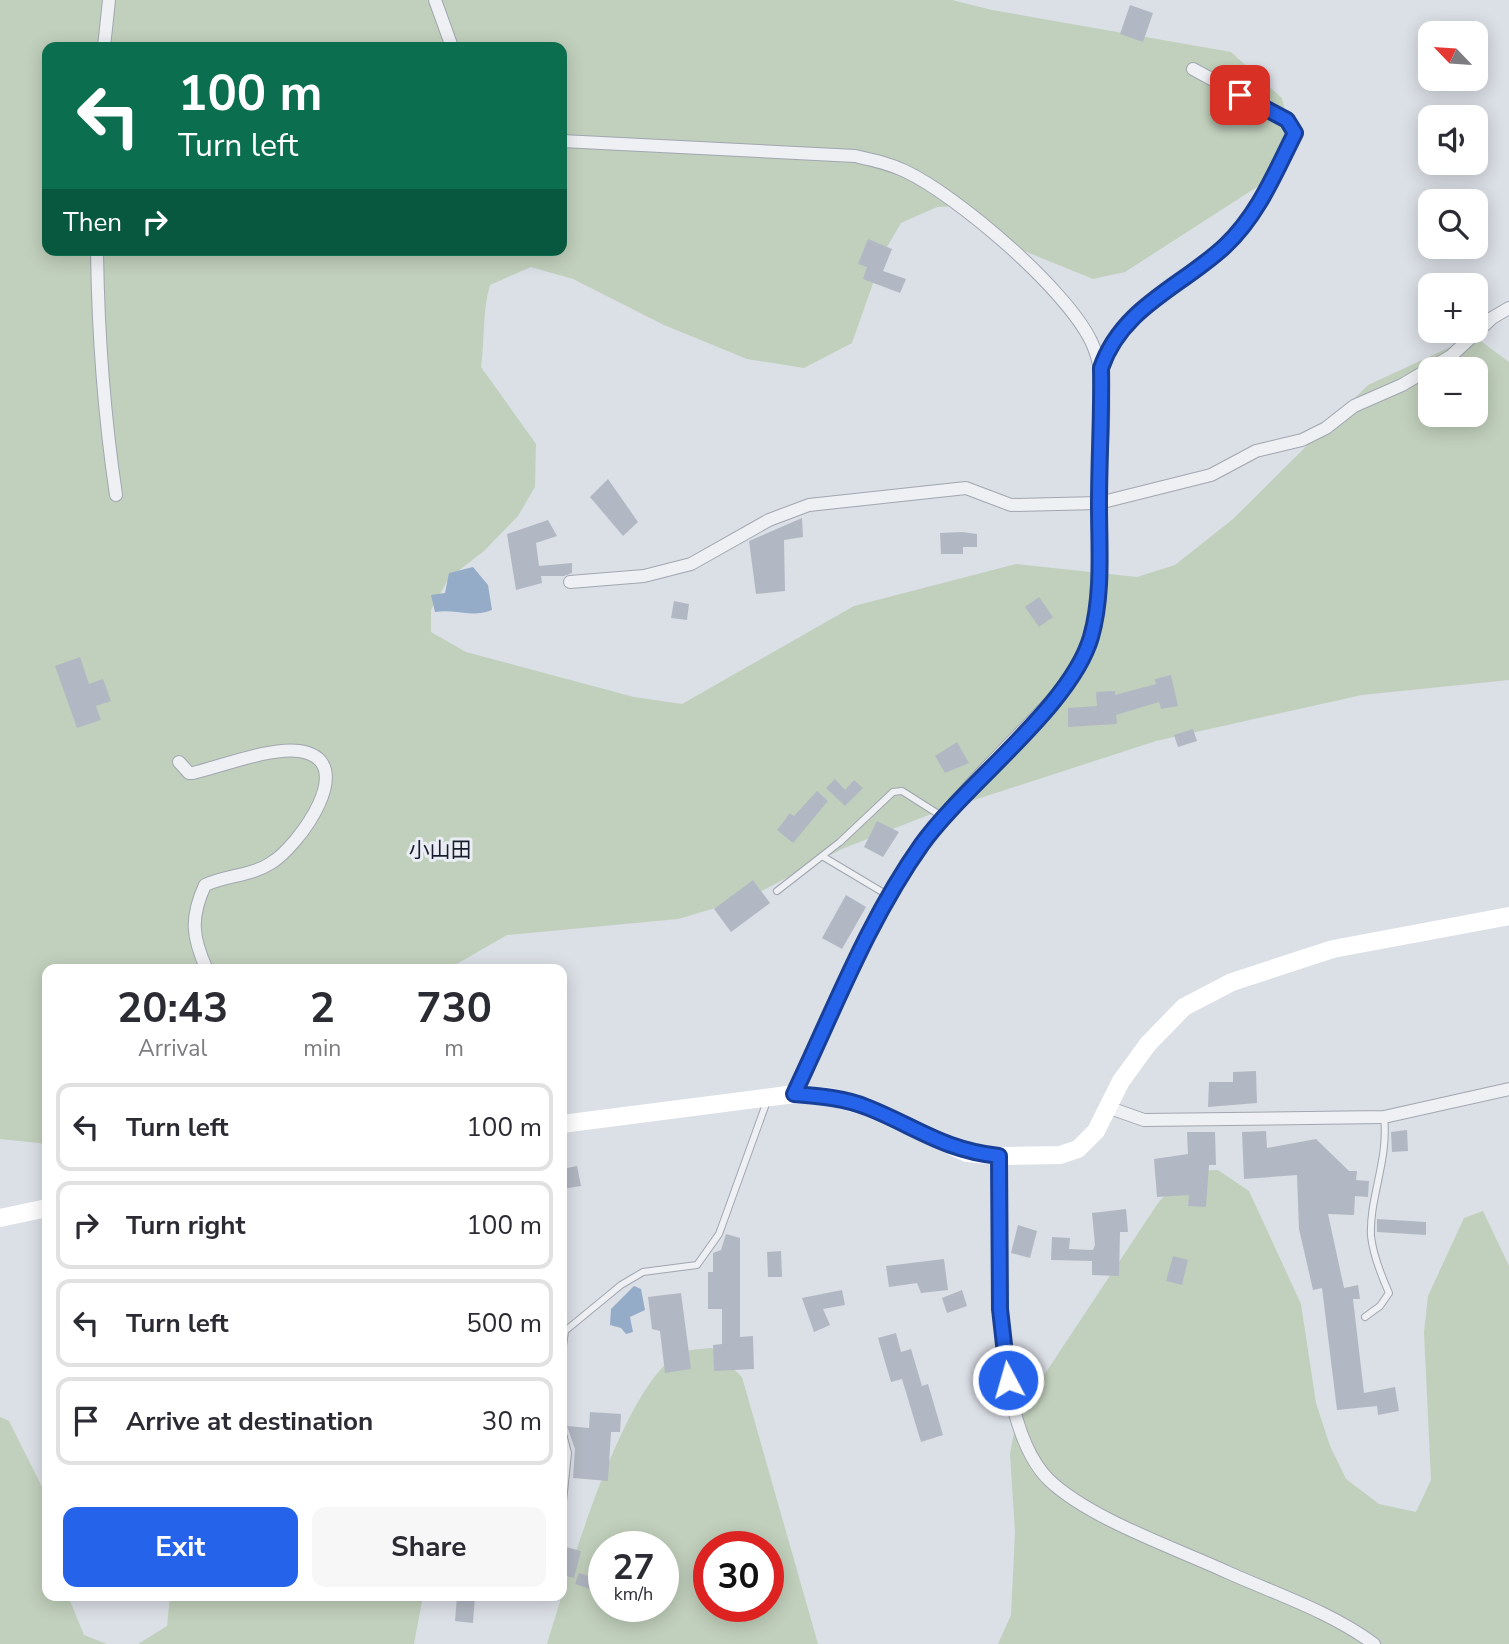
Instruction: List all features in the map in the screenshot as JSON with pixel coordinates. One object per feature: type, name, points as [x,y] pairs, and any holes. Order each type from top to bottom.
[{"type":"street","points":[[105,42],[109,0]]},
{"type":"street","points":[[435,0],[450,42]]},
{"type":"street","points":[[794,1094],[889,897],[943,817],[1034,722],[1071,679],[1082,660],[1091,636],[1098,584],[1101,368],[1107,349],[1127,323],[1165,289],[1223,248],[1242,229],[1265,194],[1295,133],[1287,120],[1194,69]]},
{"type":"street","points":[[567,141],[855,156],[882,161],[908,173],[951,201],[1051,285],[1081,323],[1101,368]]},
{"type":"street","points":[[97,256],[101,354],[117,495]]},
{"type":"street","points":[[570,582],[644,576],[691,564],[769,520],[809,505],[965,488],[1011,505],[1099,503],[1211,475],[1256,451],[1301,440],[1326,428],[1353,406],[1402,385],[1451,356],[1492,318],[1509,309]]},
{"type":"street","points":[[178,762],[189,773],[194,773],[278,752],[300,751],[314,757],[326,768],[327,785],[310,822],[274,862],[251,873],[219,879],[205,885],[195,905],[194,942],[204,964]]},
{"type":"street","points":[[567,1123],[794,1094],[831,1097],[867,1107],[951,1147],[999,1156],[1060,1155],[1078,1149],[1096,1131],[1121,1081],[1148,1044],[1184,1007],[1232,982],[1333,949],[1509,916]]},
{"type":"street","points":[[1107,1107],[1144,1120],[1384,1117],[1509,1089]]},
{"type":"street","points":[[999,1156],[1000,1309],[1008,1380],[1018,1429],[1048,1479],[1075,1499],[1132,1529],[1324,1615],[1374,1644]]},
{"type":"street","points":[[0,1218],[42,1209]]},
{"type":"lane","points":[[777,891],[822,856],[893,792],[902,791],[943,817]]},
{"type":"lane","points":[[822,856],[889,897]]},
{"type":"lane","points":[[567,1327],[621,1285],[643,1272],[697,1265],[719,1234],[769,1096]]},
{"type":"lane","points":[[1365,1317],[1380,1306],[1389,1293],[1380,1272],[1371,1235],[1387,1139],[1384,1117]]},
{"type":"green space","points":[[0,0],[952,0],[992,10],[1231,52],[1282,98],[1289,130],[1288,148],[1260,185],[1125,272],[1093,279],[1017,248],[959,206],[937,207],[901,223],[884,252],[852,343],[804,368],[747,359],[664,325],[573,279],[531,267],[490,285],[481,367],[536,444],[535,487],[518,516],[484,551],[449,578],[431,610],[431,632],[466,652],[634,697],[682,704],[854,606],[1016,564],[1137,577],[1175,565],[1233,519],[1368,385],[1418,362],[1418,427],[1488,427],[1488,357],[1429,357],[1459,343],[1483,343],[1509,362],[1509,680],[1362,695],[1156,741],[931,814],[842,849],[746,899],[678,919],[507,935],[457,964],[42,964],[42,1143],[0,1139]]},
{"type":"green space","points":[[1218,1170],[1249,1191],[1301,1304],[1316,1403],[1330,1446],[1346,1479],[1379,1504],[1416,1512],[1431,1480],[1424,1332],[1428,1296],[1464,1218],[1483,1211],[1509,1266],[1509,1644],[998,1644],[1011,1615],[1015,1532],[1010,1454],[1017,1416],[1158,1203],[1186,1171]]},
{"type":"green space","points":[[712,1348],[742,1377],[818,1644],[547,1644],[560,1601],[567,1601],[568,1576],[616,1446],[635,1408],[655,1377],[679,1354]]},
{"type":"green space","points":[[0,1417],[9,1421],[42,1487],[42,1601],[70,1601],[84,1635],[107,1644],[0,1644]]},
{"type":"green space","points":[[170,1601],[422,1601],[414,1644],[138,1644],[167,1626]]},
{"type":"water","points":[[473,567],[488,585],[492,610],[477,613],[435,612],[431,595],[445,593],[449,573]]},
{"type":"water","points":[[634,1286],[641,1289],[645,1310],[630,1317],[633,1332],[626,1334],[621,1328],[610,1325],[611,1309]]},
{"type":"building","points":[[1130,5],[1153,13],[1143,42],[1120,34]]},
{"type":"building","points":[[868,239],[892,249],[883,271],[906,279],[900,293],[863,279],[867,267],[858,264]]},
{"type":"building","points":[[608,479],[638,522],[623,536],[590,497]]},
{"type":"building","points":[[802,518],[803,537],[784,540],[785,591],[756,594],[749,541]]},
{"type":"building","points":[[548,520],[557,536],[536,543],[539,566],[572,563],[572,573],[564,576],[541,576],[542,583],[516,590],[507,534]]},
{"type":"building","points":[[940,533],[977,534],[977,547],[963,547],[963,554],[941,554]]},
{"type":"building","points":[[1039,597],[1053,617],[1039,627],[1025,607]]},
{"type":"building","points":[[674,601],[689,604],[687,620],[671,618]]},
{"type":"building","points":[[80,657],[89,684],[103,679],[111,701],[96,706],[101,720],[77,728],[55,666]]},
{"type":"building","points":[[1171,675],[1178,706],[1161,709],[1159,702],[1116,715],[1117,724],[1068,727],[1068,708],[1097,706],[1096,692],[1115,691],[1115,695],[1156,684],[1155,679]]},
{"type":"building","points":[[1193,729],[1197,741],[1178,747],[1174,735]]},
{"type":"building","points":[[957,742],[969,763],[945,773],[935,756]]},
{"type":"building","points":[[835,779],[845,790],[854,780],[863,788],[845,806],[826,788]]},
{"type":"building","points":[[817,791],[828,801],[793,843],[777,830],[790,813],[794,816]]},
{"type":"building","points":[[877,821],[899,832],[883,857],[864,847]]},
{"type":"building","points":[[753,880],[770,903],[731,932],[714,909]]},
{"type":"building","points":[[846,895],[866,907],[842,949],[822,938]]},
{"type":"building","points":[[1256,1071],[1257,1103],[1208,1107],[1209,1082],[1233,1082],[1233,1072]]},
{"type":"building","points":[[1407,1130],[1408,1151],[1392,1152],[1391,1132]]},
{"type":"building","points":[[1266,1131],[1267,1148],[1316,1139],[1349,1171],[1357,1171],[1356,1180],[1369,1181],[1368,1197],[1355,1196],[1354,1215],[1328,1214],[1344,1288],[1358,1285],[1360,1299],[1353,1299],[1364,1393],[1395,1387],[1399,1411],[1378,1415],[1377,1406],[1337,1410],[1322,1288],[1313,1290],[1299,1229],[1297,1175],[1244,1179],[1242,1132]]},
{"type":"building","points":[[1187,1132],[1215,1132],[1216,1165],[1209,1165],[1206,1207],[1188,1206],[1189,1195],[1157,1197],[1154,1159],[1188,1154]]},
{"type":"building","points":[[577,1166],[581,1186],[567,1188],[567,1168]]},
{"type":"building","points":[[1126,1209],[1128,1232],[1120,1232],[1119,1276],[1092,1275],[1092,1261],[1051,1260],[1052,1237],[1070,1238],[1069,1249],[1093,1250],[1095,1245],[1092,1213]]},
{"type":"building","points":[[1377,1219],[1426,1222],[1426,1235],[1377,1232]]},
{"type":"building","points":[[1018,1225],[1037,1231],[1030,1258],[1011,1253]]},
{"type":"building","points":[[726,1234],[740,1238],[740,1337],[753,1336],[754,1369],[714,1371],[713,1345],[722,1344],[722,1309],[708,1309],[708,1272],[713,1272],[713,1253],[721,1250]]},
{"type":"building","points":[[781,1251],[782,1277],[768,1277],[767,1252]]},
{"type":"building","points":[[1173,1256],[1188,1260],[1182,1285],[1166,1281]]},
{"type":"building","points":[[944,1259],[948,1290],[921,1293],[917,1283],[889,1287],[886,1266]]},
{"type":"building","points":[[842,1290],[845,1305],[823,1309],[830,1325],[814,1332],[802,1298]]},
{"type":"building","points":[[962,1290],[967,1306],[947,1313],[942,1298]]},
{"type":"building","points":[[681,1293],[691,1369],[665,1373],[660,1331],[652,1329],[648,1297]]},
{"type":"building","points":[[896,1333],[901,1352],[911,1349],[922,1386],[928,1384],[943,1435],[921,1442],[902,1379],[891,1382],[878,1338]]},
{"type":"building","points":[[590,1412],[621,1414],[620,1432],[611,1432],[608,1481],[573,1478],[575,1449],[567,1426],[589,1428]]},
{"type":"building","points":[[567,1547],[581,1551],[574,1578],[567,1576]]},
{"type":"building","points":[[579,1573],[588,1576],[588,1588],[575,1584]]},
{"type":"building","points":[[457,1601],[475,1601],[473,1623],[455,1621]]},
{"type":"district","name":"小山田","points":[[440,850]]},
{"type":"route","points":[[1008,1380],[1000,1309],[999,1156],[967,1153],[867,1107],[831,1097],[794,1094],[878,914],[920,846],[950,808],[1059,694],[1082,660],[1091,636],[1098,584],[1101,368],[1107,349],[1127,323],[1165,289],[1223,248],[1242,229],[1265,194],[1295,133],[1287,120],[1240,95]]}]
